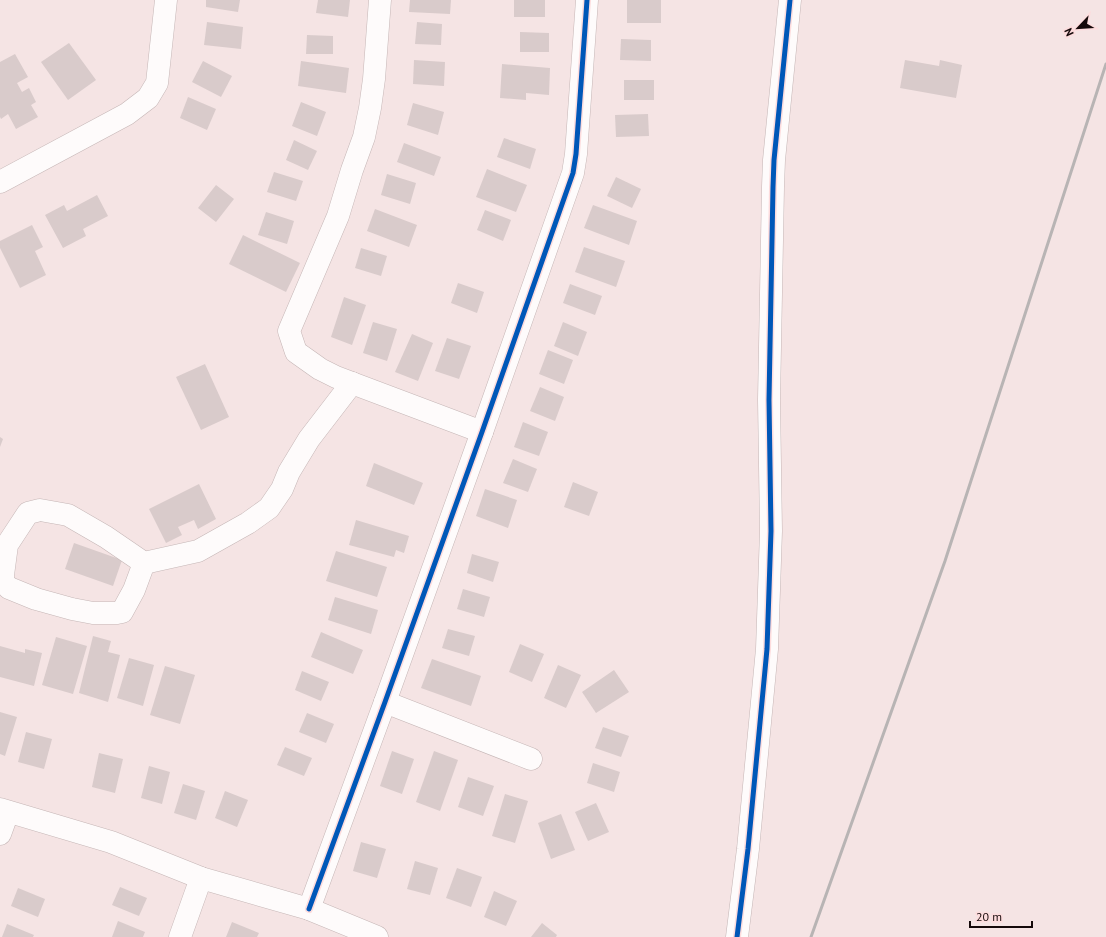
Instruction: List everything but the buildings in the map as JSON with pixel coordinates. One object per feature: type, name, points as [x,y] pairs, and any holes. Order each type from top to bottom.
[{"type":"street","points":[[0,182],[128,114],[148,98],[157,83],[166,0]]},
{"type":"street","points":[[380,0],[374,79],[364,137],[338,216],[289,331],[296,352],[320,369],[336,377],[482,432]]},
{"type":"street","points":[[309,909],[482,432],[573,173],[576,154],[587,0]]},
{"type":"street","points":[[737,937],[748,849],[767,649],[771,531],[768,400],[773,187],[774,160],[790,0]]},
{"type":"street","points":[[144,563],[134,590],[124,610],[117,613],[72,609],[36,599],[9,588],[3,582],[7,545],[28,513],[40,510],[68,515],[106,537],[144,563],[198,551],[248,523],[269,508],[282,489],[289,472],[309,439],[352,383]]},
{"type":"street","points":[[385,702],[531,759]]},
{"type":"street","points":[[0,834],[4,810],[111,842],[201,878],[309,909],[377,937]]},
{"type":"street","points":[[180,937],[201,878]]},
{"type":"railway","points":[[811,937],[945,561],[1106,64]]},
{"type":"cycle path","points":[[309,909],[482,432],[573,173],[576,154],[587,0]]},
{"type":"cycle path","points":[[737,937],[748,849],[767,649],[771,531],[769,400],[773,187],[774,160],[790,0]]}]
